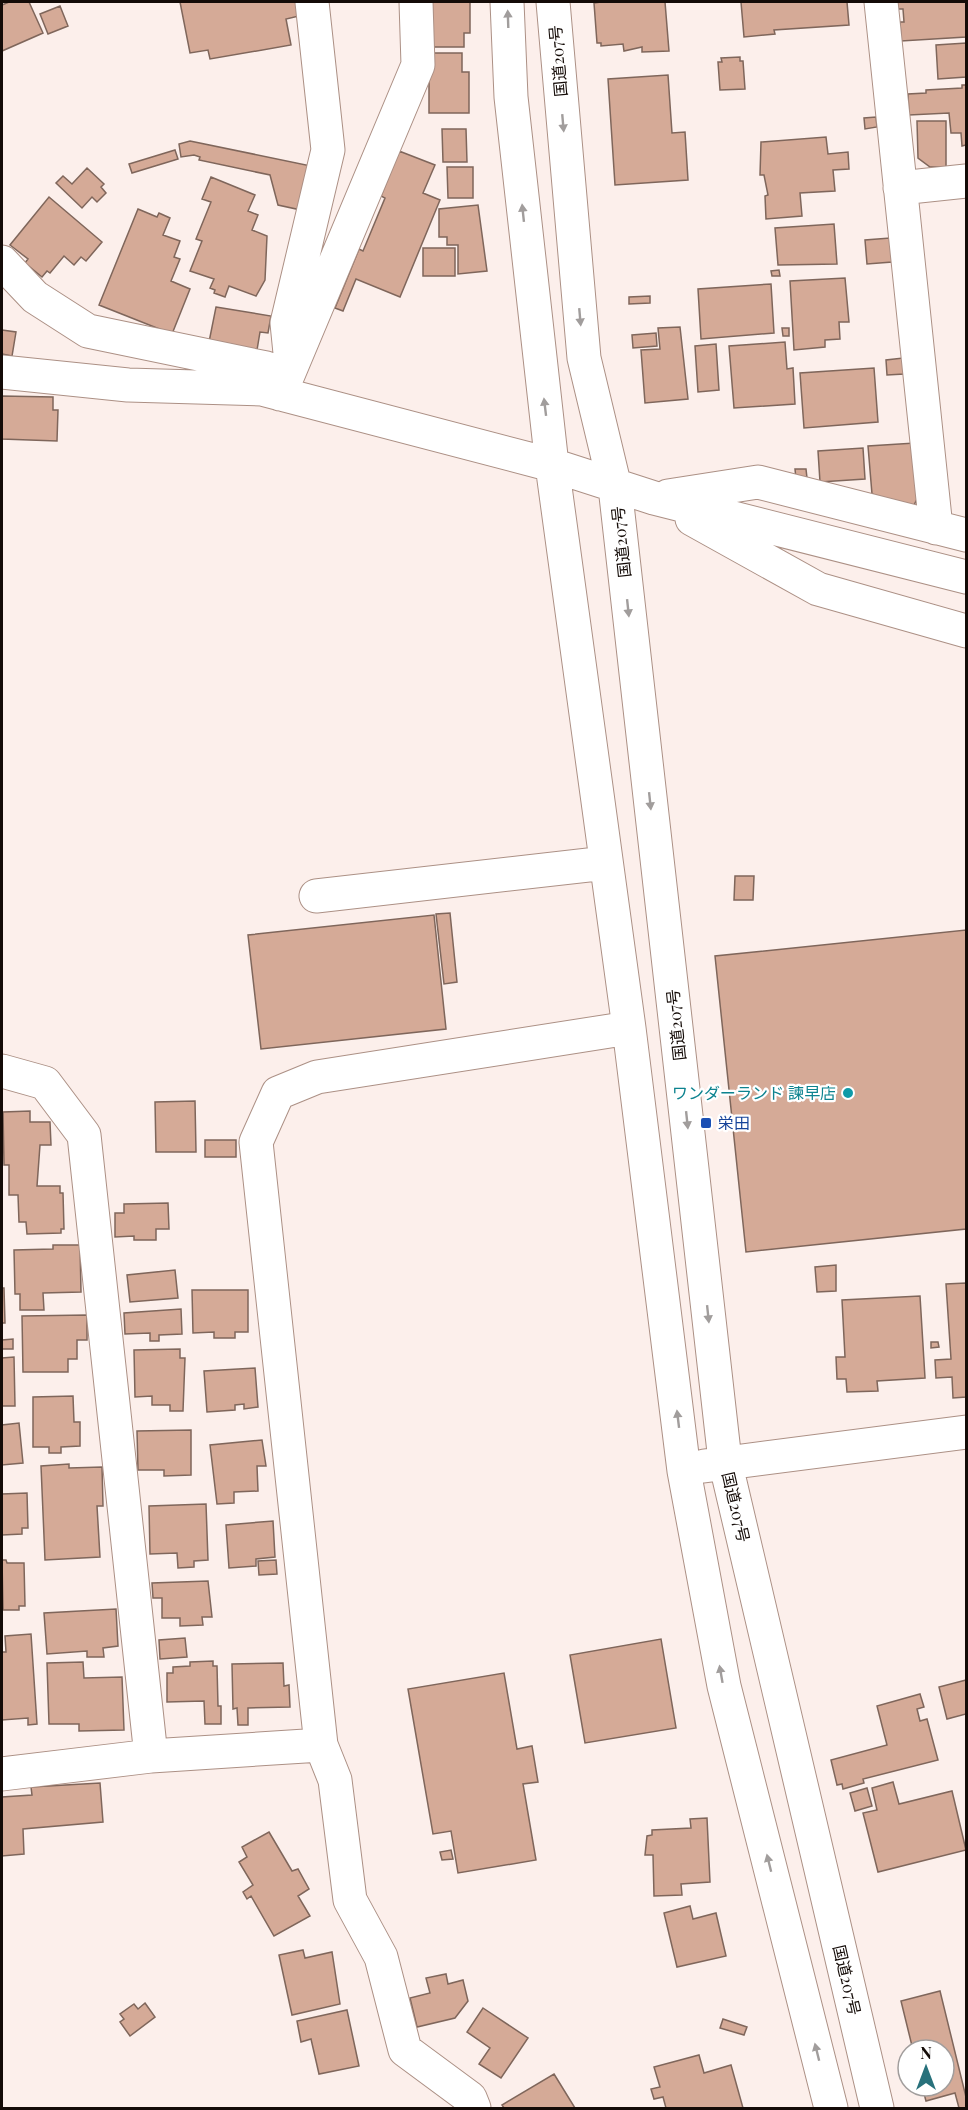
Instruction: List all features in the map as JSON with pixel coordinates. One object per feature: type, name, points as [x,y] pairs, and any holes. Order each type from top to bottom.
[{"type":"street","points":[[278,383],[287,323],[328,150],[312,2]]},
{"type":"street","points":[[278,383],[418,65],[416,2]]},
{"type":"street","points":[[507,2],[511,97],[552,465],[629,1028],[684,1471],[724,1686],[831,2109]]},
{"type":"street","name":"国道207号","points":[[553,2],[584,358],[615,487],[725,1461],[877,2109]]},
{"type":"street","points":[[654,498],[758,482],[951,531],[900,188],[881,2]]},
{"type":"street","points":[[900,188],[966,181]]},
{"type":"street","points":[[2,262],[35,297],[88,331],[266,368],[278,383]]},
{"type":"street","points":[[2,372],[128,385],[278,383],[552,465],[615,487],[966,578]]},
{"type":"street","points":[[654,498],[818,589],[966,631]]},
{"type":"street","points":[[316,896],[606,862]]},
{"type":"street","points":[[474,2109],[470,2098],[405,2050],[381,1958],[350,1900],[335,1780],[321,1745],[256,1142],[278,1093],[317,1077],[629,1028]]},
{"type":"street","points":[[2,1071],[45,1083],[84,1135],[151,1756]]},
{"type":"street","points":[[684,1471],[725,1461],[966,1432]]},
{"type":"street","points":[[2,1774],[151,1756],[321,1745]]},
{"type":"building","points":[[9,2],[29,2],[43,33],[2,51],[2,5]]},
{"type":"building","points":[[180,2],[296,2],[299,16],[286,19],[291,45],[210,59],[208,50],[190,53]]},
{"type":"building","points":[[429,2],[470,2],[470,33],[464,33],[464,47],[429,47]]},
{"type":"building","points":[[665,2],[669,51],[642,52],[642,47],[624,51],[623,44],[601,46],[601,43],[597,43],[594,3]]},
{"type":"building","points":[[741,2],[847,2],[849,25],[774,30],[775,34],[744,37]]},
{"type":"building","points":[[897,2],[966,2],[966,37],[901,41],[900,22],[904,22],[903,9],[898,9]]},
{"type":"building","points":[[60,6],[68,26],[48,34],[40,14]]},
{"type":"building","points":[[966,43],[966,77],[938,79],[936,45]]},
{"type":"building","points":[[429,53],[462,53],[462,72],[469,72],[469,113],[429,113]]},
{"type":"building","points":[[740,57],[740,61],[743,61],[745,89],[720,90],[718,62],[722,62],[721,58]]},
{"type":"building","points":[[668,75],[672,133],[685,132],[688,180],[615,185],[608,79]]},
{"type":"building","points":[[962,85],[966,85],[966,145],[962,146],[961,133],[951,133],[949,113],[909,115],[908,94],[926,93],[926,90],[962,88]]},
{"type":"building","points":[[876,117],[877,127],[865,129],[864,118]]},
{"type":"building","points":[[917,121],[946,121],[946,167],[930,167],[918,158]]},
{"type":"building","points":[[442,129],[466,129],[467,162],[443,162]]},
{"type":"building","points":[[826,137],[828,154],[848,152],[849,169],[833,170],[835,191],[800,193],[802,216],[766,219],[765,196],[768,195],[764,175],[760,175],[761,142]]},
{"type":"building","points":[[190,141],[311,166],[301,210],[278,205],[270,175],[199,160],[200,157],[194,155],[181,157],[179,144]]},
{"type":"building","points":[[175,150],[178,159],[132,173],[129,164]]},
{"type":"building","points":[[399,151],[435,165],[423,193],[440,200],[400,297],[356,279],[343,311],[335,308],[359,249],[363,251],[385,198],[381,196]]},
{"type":"building","points":[[447,167],[473,167],[473,198],[448,198]]},
{"type":"building","points":[[87,168],[104,184],[101,187],[106,193],[97,202],[92,197],[82,208],[56,183],[63,176],[72,184]]},
{"type":"building","points":[[211,177],[255,195],[248,211],[258,215],[252,230],[267,236],[265,280],[256,296],[229,286],[225,297],[214,293],[215,290],[210,288],[214,279],[190,271],[202,241],[196,239],[211,202],[202,199]]},
{"type":"building","points":[[49,197],[102,242],[86,261],[81,257],[74,265],[64,256],[50,273],[47,271],[42,277],[25,263],[28,259],[10,245]]},
{"type":"building","points":[[478,205],[487,271],[458,274],[458,245],[447,245],[447,237],[439,237],[439,209]]},
{"type":"building","points":[[138,209],[157,217],[159,213],[170,218],[163,235],[180,241],[174,257],[180,259],[171,281],[190,289],[172,334],[99,305]]},
{"type":"building","points":[[834,224],[837,264],[778,265],[775,228]]},
{"type":"building","points":[[890,238],[892,262],[867,264],[865,240]]},
{"type":"building","points":[[423,248],[455,248],[455,276],[423,276]]},
{"type":"building","points":[[779,270],[780,276],[772,276],[771,271]]},
{"type":"building","points":[[845,278],[849,322],[839,322],[840,339],[825,340],[825,347],[794,350],[790,281]]},
{"type":"building","points":[[771,284],[774,333],[701,339],[698,289]]},
{"type":"building","points":[[650,296],[650,303],[629,304],[629,297]]},
{"type":"building","points":[[216,307],[271,316],[268,333],[260,332],[257,350],[209,342]]},
{"type":"building","points":[[680,327],[688,399],[645,403],[641,350],[660,349],[658,328]]},
{"type":"building","points":[[782,328],[789,328],[789,336],[783,336]]},
{"type":"building","points":[[2,330],[16,332],[12,356],[2,354]]},
{"type":"building","points":[[656,333],[657,346],[633,348],[632,335]]},
{"type":"building","points":[[785,342],[787,369],[793,368],[795,404],[734,408],[729,346]]},
{"type":"building","points":[[716,344],[719,390],[698,392],[695,346]]},
{"type":"building","points":[[903,358],[904,374],[887,375],[886,360]]},
{"type":"building","points":[[874,368],[878,422],[804,428],[800,373]]},
{"type":"building","points":[[2,396],[53,397],[53,410],[58,410],[57,441],[2,439]]},
{"type":"building","points":[[915,443],[919,495],[913,507],[872,494],[868,446]]},
{"type":"building","points":[[863,448],[865,479],[820,482],[818,451]]},
{"type":"building","points":[[795,469],[806,469],[807,478],[796,479]]},
{"type":"building","points":[[735,876],[754,876],[753,900],[734,900]]},
{"type":"building","points":[[450,913],[457,982],[444,984],[436,914]]},
{"type":"building","points":[[434,915],[446,1029],[261,1049],[248,935]]},
{"type":"building","name":"ワンダーランド 諫早店","points":[[966,930],[966,1229],[746,1252],[715,956]]},
{"type":"building","points":[[195,1101],[196,1152],[156,1152],[155,1102]]},
{"type":"building","points":[[30,1111],[30,1122],[50,1122],[51,1145],[40,1145],[37,1186],[60,1186],[60,1193],[63,1193],[64,1229],[61,1229],[61,1233],[27,1234],[26,1222],[19,1222],[18,1195],[9,1195],[9,1165],[4,1165],[3,1112]]},
{"type":"building","points":[[205,1140],[236,1140],[236,1157],[205,1157]]},
{"type":"building","points":[[168,1203],[169,1229],[156,1229],[156,1240],[134,1240],[134,1236],[115,1237],[115,1213],[124,1213],[124,1204]]},
{"type":"building","points":[[53,1245],[80,1245],[81,1292],[43,1293],[44,1310],[20,1310],[20,1294],[15,1294],[14,1250],[53,1249]]},
{"type":"building","points":[[836,1265],[836,1291],[817,1292],[815,1267]]},
{"type":"building","points":[[175,1270],[178,1298],[130,1302],[127,1275]]},
{"type":"building","points":[[966,1283],[966,1397],[953,1398],[952,1377],[936,1378],[935,1360],[951,1359],[946,1284]]},
{"type":"building","points":[[2,1288],[4,1288],[5,1323],[2,1323]]},
{"type":"building","points":[[192,1290],[248,1290],[248,1332],[235,1332],[235,1338],[214,1338],[214,1332],[193,1333]]},
{"type":"building","points":[[920,1296],[925,1378],[877,1381],[878,1391],[847,1392],[846,1379],[837,1379],[836,1357],[845,1357],[842,1300]]},
{"type":"building","points":[[181,1309],[182,1334],[159,1335],[159,1341],[150,1341],[150,1333],[125,1334],[124,1313]]},
{"type":"building","points":[[87,1315],[87,1340],[77,1340],[77,1359],[68,1359],[68,1372],[23,1372],[22,1316]]},
{"type":"building","points":[[13,1339],[13,1349],[2,1349],[2,1340]]},
{"type":"building","points":[[931,1342],[938,1342],[939,1347],[931,1348]]},
{"type":"building","points":[[180,1349],[180,1358],[185,1358],[183,1411],[170,1411],[170,1405],[152,1405],[152,1396],[135,1397],[134,1350]]},
{"type":"building","points":[[14,1357],[15,1406],[2,1406],[2,1358]]},
{"type":"building","points":[[255,1368],[258,1407],[244,1409],[244,1404],[235,1405],[235,1410],[207,1412],[204,1371]]},
{"type":"building","points":[[73,1396],[74,1422],[80,1422],[80,1446],[61,1447],[61,1453],[49,1453],[49,1447],[33,1447],[33,1397]]},
{"type":"building","points":[[19,1423],[23,1463],[2,1465],[2,1425]]},
{"type":"building","points":[[191,1430],[191,1475],[164,1476],[164,1470],[138,1470],[137,1431]]},
{"type":"building","points":[[262,1440],[266,1466],[257,1466],[258,1491],[234,1492],[234,1503],[217,1504],[210,1445]]},
{"type":"building","points":[[69,1464],[69,1468],[102,1467],[103,1506],[97,1506],[100,1557],[45,1560],[41,1466]]},
{"type":"building","points":[[27,1493],[28,1528],[22,1528],[22,1534],[2,1535],[2,1494]]},
{"type":"building","points":[[206,1504],[208,1560],[194,1561],[194,1567],[178,1568],[177,1553],[150,1554],[149,1506]]},
{"type":"building","points":[[273,1521],[275,1557],[256,1559],[256,1566],[229,1568],[226,1525]]},
{"type":"building","points":[[2,1560],[6,1560],[7,1563],[24,1563],[25,1606],[19,1606],[19,1610],[3,1610]]},
{"type":"building","points":[[276,1560],[277,1574],[259,1575],[258,1561]]},
{"type":"building","points":[[208,1581],[212,1617],[202,1617],[203,1625],[180,1626],[180,1618],[162,1618],[162,1598],[153,1598],[152,1583]]},
{"type":"building","points":[[116,1609],[118,1646],[103,1648],[104,1657],[87,1657],[87,1651],[47,1654],[44,1613]]},
{"type":"building","points":[[31,1634],[37,1724],[28,1725],[28,1718],[2,1720],[2,1652],[6,1652],[5,1636]]},
{"type":"building","points":[[185,1638],[187,1657],[160,1659],[159,1640]]},
{"type":"building","points":[[661,1639],[676,1728],[585,1743],[570,1655]]},
{"type":"building","points":[[213,1661],[213,1666],[217,1666],[221,1724],[205,1724],[204,1701],[167,1702],[167,1673],[173,1673],[173,1667],[190,1666],[190,1662]]},
{"type":"building","points":[[83,1662],[84,1678],[122,1677],[124,1730],[79,1731],[79,1724],[49,1724],[47,1663]]},
{"type":"building","points":[[283,1663],[284,1686],[289,1685],[290,1707],[248,1708],[248,1725],[238,1725],[237,1708],[233,1709],[232,1664]]},
{"type":"building","points":[[504,1673],[517,1749],[532,1746],[538,1782],[523,1784],[536,1860],[458,1873],[451,1831],[433,1834],[408,1689]]},
{"type":"building","points":[[966,1680],[966,1714],[947,1719],[939,1687]]},
{"type":"building","points":[[920,1694],[924,1707],[917,1709],[920,1721],[927,1719],[938,1760],[863,1779],[864,1783],[843,1789],[842,1784],[837,1785],[831,1760],[887,1745],[877,1706]]},
{"type":"building","points":[[893,1782],[899,1804],[952,1791],[966,1850],[878,1872],[863,1813],[877,1810],[872,1788]]},
{"type":"building","points":[[100,1783],[103,1822],[23,1829],[24,1854],[2,1856],[2,1797],[32,1795],[31,1787]]},
{"type":"building","points":[[867,1788],[872,1806],[855,1811],[850,1793]]},
{"type":"building","points":[[707,1818],[710,1882],[681,1884],[682,1895],[654,1896],[653,1855],[645,1855],[647,1836],[652,1835],[652,1830],[691,1828],[690,1819]]},
{"type":"building","points":[[269,1832],[292,1871],[298,1869],[309,1889],[298,1896],[310,1916],[274,1936],[251,1896],[247,1899],[243,1892],[253,1885],[239,1862],[247,1857],[242,1847]]},
{"type":"building","points":[[451,1850],[453,1859],[442,1860],[440,1852]]},
{"type":"building","points":[[690,1906],[693,1919],[716,1913],[726,1956],[677,1967],[664,1913]]},
{"type":"building","points":[[303,1950],[305,1958],[332,1952],[340,2004],[292,2015],[279,1955]]},
{"type":"building","points":[[446,1974],[448,1984],[463,1980],[468,2001],[455,2018],[417,2027],[410,1998],[430,1993],[426,1978]]},
{"type":"building","points":[[940,1991],[952,2038],[910,2038],[901,2001]]},
{"type":"building","points":[[145,2003],[155,2017],[130,2036],[120,2022],[124,2019],[120,2014],[134,2004],[138,2009]]},
{"type":"building","points":[[483,2008],[528,2038],[501,2078],[479,2064],[490,2048],[467,2032]]},
{"type":"building","points":[[347,2010],[359,2066],[319,2074],[311,2039],[301,2042],[297,2021]]},
{"type":"building","points":[[723,2019],[747,2027],[744,2035],[720,2028]]},
{"type":"building","points":[[699,2055],[704,2073],[731,2065],[743,2108],[666,2108],[663,2097],[654,2099],[651,2089],[660,2087],[654,2067]]},
{"type":"building","points":[[956,2056],[966,2097],[966,2108],[959,2108],[956,2097]]},
{"type":"building","points":[[554,2074],[575,2108],[504,2108],[502,2105]]},
{"type":"place","name":"ワンダーランド 諫早店","points":[[848,1093]]},
{"type":"place","name":"栄田","points":[[706,1123]]}]
